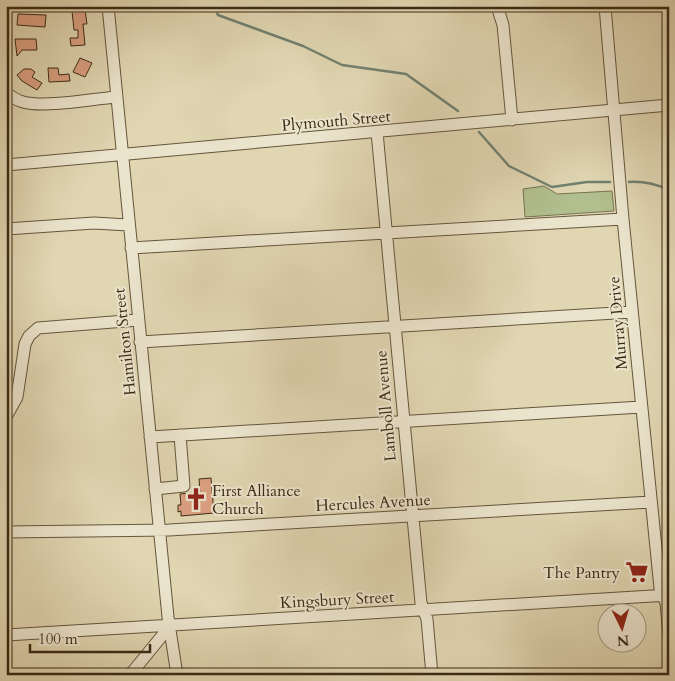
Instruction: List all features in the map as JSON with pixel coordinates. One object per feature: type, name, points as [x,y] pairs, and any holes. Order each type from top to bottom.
[{"type":"street","name":"Hamilton Street","points":[[108,6],[159,530],[177,675]]},
{"type":"street","points":[[497,6],[503,25],[512,120]]},
{"type":"street","name":"Murray Drive","points":[[605,6],[641,407],[660,588],[666,595],[669,636]]},
{"type":"street","points":[[6,92],[20,102],[45,104],[116,97]]},
{"type":"street","name":"Plymouth Street","points":[[6,165],[669,105]]},
{"type":"street","name":"Lamboll Avenue","points":[[377,132],[412,516],[421,603],[426,618],[432,675]]},
{"type":"street","points":[[131,248],[623,219]]},
{"type":"street","points":[[6,229],[94,223],[128,225]]},
{"type":"street","points":[[140,342],[632,312]]},
{"type":"street","points":[[6,417],[17,397],[25,344],[29,336],[38,328],[138,320]]},
{"type":"street","points":[[150,437],[641,407]]},
{"type":"street","points":[[155,489],[184,486],[180,435]]},
{"type":"street","name":"Hercules Avenue","points":[[6,532],[159,530],[651,502]]},
{"type":"street","name":"Kingsbury Street","points":[[6,635],[666,595]]},
{"type":"street","points":[[130,675],[170,626]]},
{"type":"green space","points":[[544,186],[557,194],[612,191],[614,211],[525,217],[523,189]]},
{"type":"building","points":[[85,10],[87,24],[83,24],[85,45],[71,46],[70,38],[78,38],[78,30],[74,30],[72,11]]},
{"type":"building","points":[[18,14],[46,15],[45,27],[17,25]]},
{"type":"building","points":[[15,39],[36,39],[37,50],[22,50],[17,56]]},
{"type":"building","points":[[80,58],[92,63],[85,77],[73,72]]},
{"type":"building","points":[[48,68],[58,68],[59,75],[69,74],[70,81],[49,82]]},
{"type":"building","points":[[24,69],[31,69],[35,72],[32,77],[42,83],[37,90],[22,81],[17,75]]},
{"type":"building","name":"First Alliance Church","points":[[211,478],[214,513],[181,516],[181,511],[178,512],[178,505],[181,505],[180,494],[200,492],[199,479]]},
{"type":"waterway","points":[[214,6],[218,15],[303,46],[342,65],[406,74],[458,111]]},
{"type":"waterway","points":[[479,132],[509,166],[552,187],[587,182],[610,182]]},
{"type":"waterway","points":[[629,182],[650,183],[669,190]]},
{"type":"place","name":"First Alliance Church","points":[[196,499]]},
{"type":"place","name":"The Pantry","points":[[637,572]]}]
